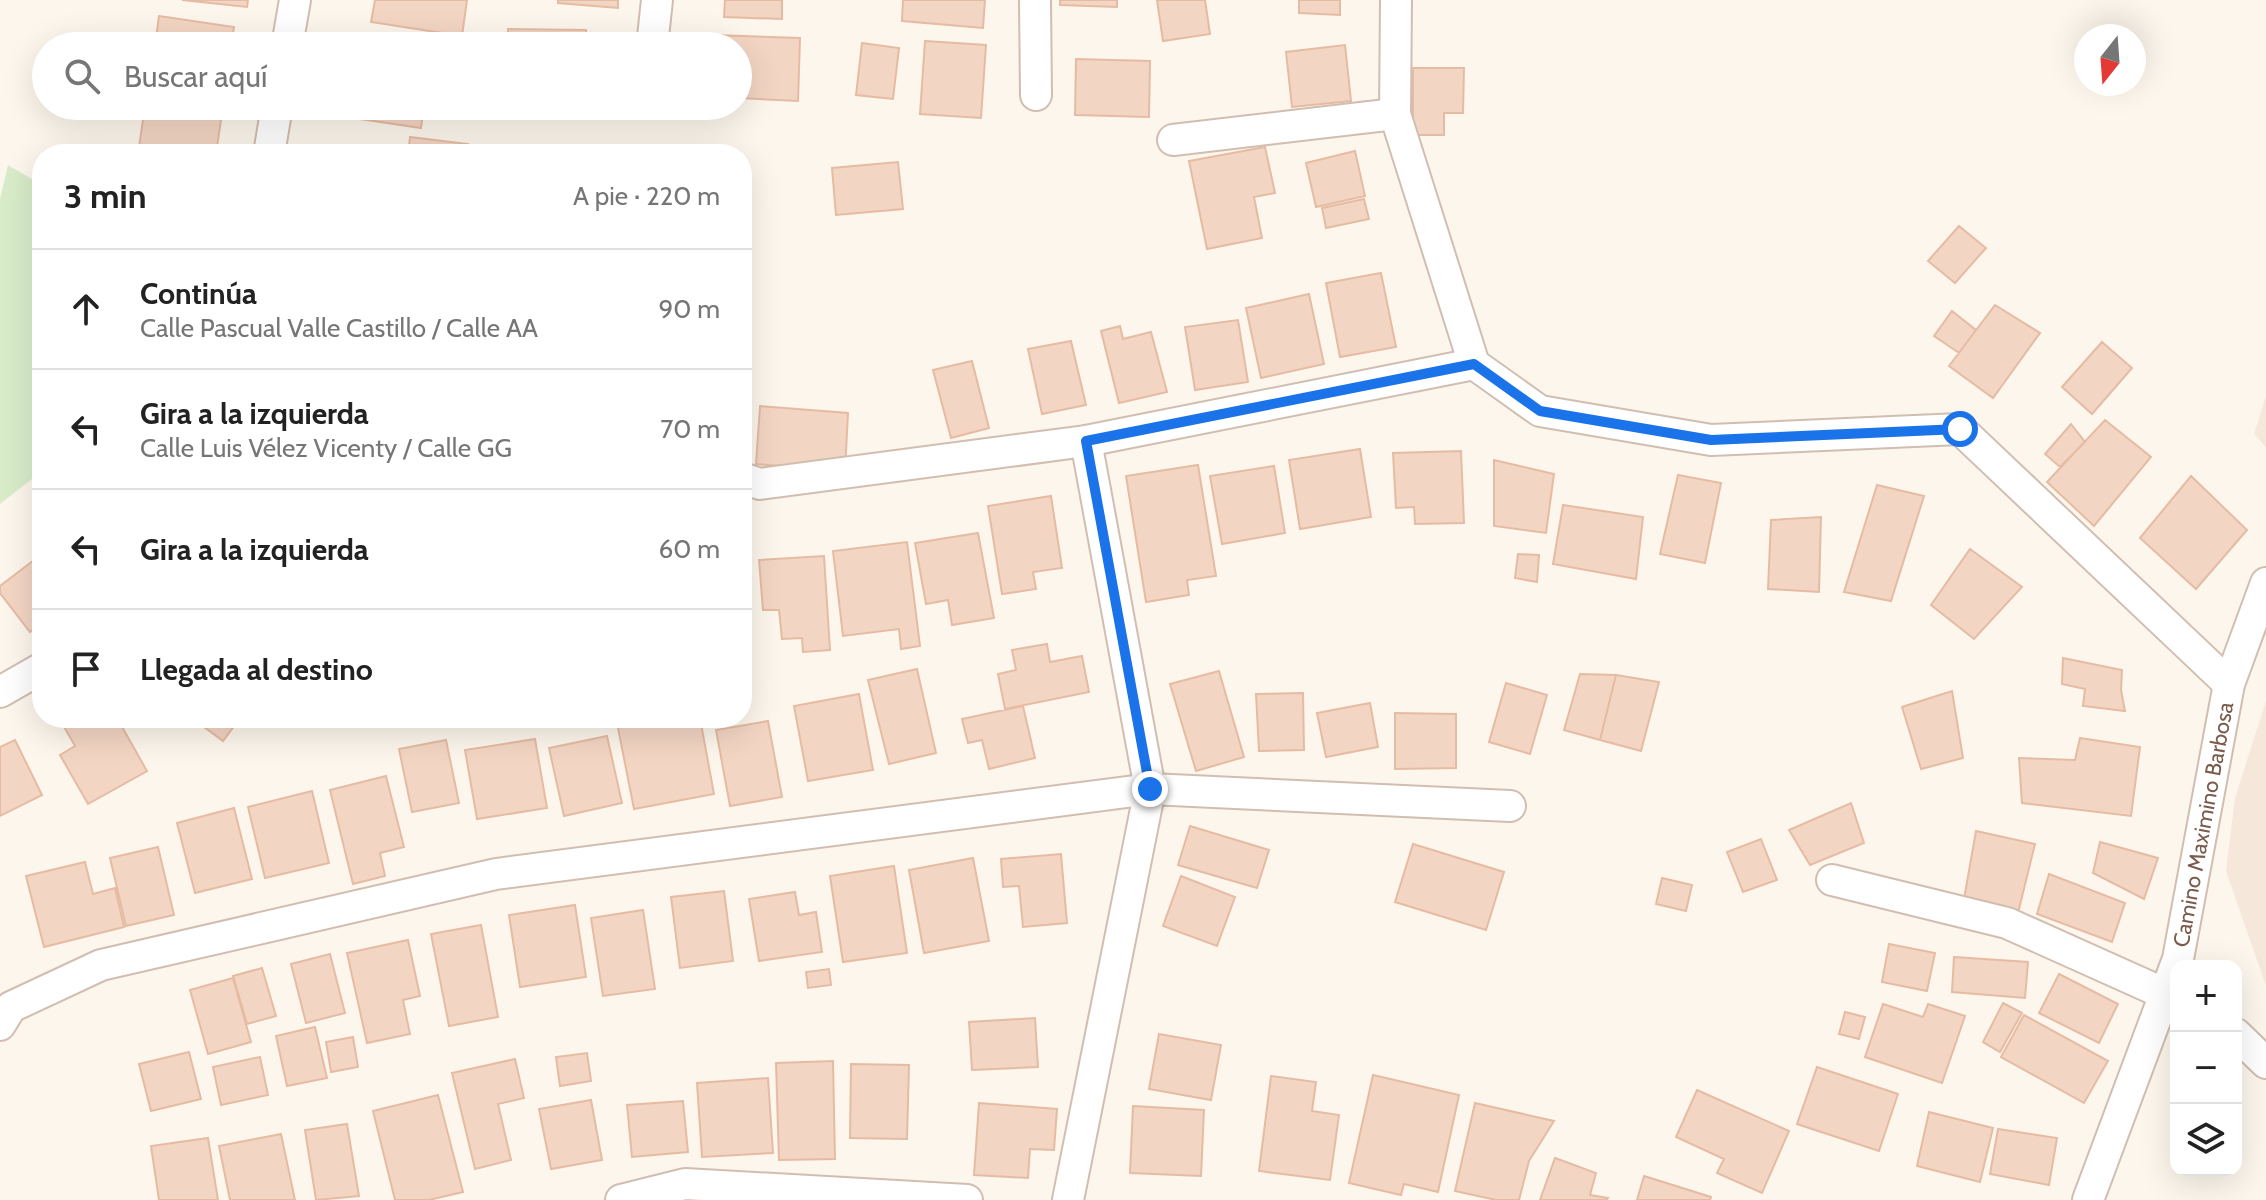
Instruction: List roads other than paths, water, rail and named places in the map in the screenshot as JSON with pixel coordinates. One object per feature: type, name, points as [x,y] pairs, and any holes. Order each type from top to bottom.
[{"type":"street","points":[[289,32],[295,0]]},
{"type":"street","points":[[654,32],[657,0]]},
{"type":"street","points":[[1035,0],[1036,95]]},
{"type":"street","points":[[1396,0],[1395,114],[1474,364],[1540,411],[1711,440],[1960,429],[2229,684]]},
{"type":"street","points":[[1173,140],[1395,114]]},
{"type":"street","points":[[271,144],[275,120]]},
{"type":"street","points":[[752,481],[760,484],[1086,441],[1474,364]]},
{"type":"street","points":[[1068,1200],[1150,789],[1086,441]]},
{"type":"street","name":"Camino Maximino Barbosa","points":[[2180,960],[2229,684],[2266,583]]},
{"type":"street","points":[[0,692],[32,674]]},
{"type":"street","points":[[0,1025],[11,1007],[101,965],[496,874],[1150,789],[1510,806]]},
{"type":"street","points":[[1832,880],[2007,923],[2163,993]]},
{"type":"street","name":"Camino Maximino Barbosa","points":[[2088,1200],[2170,980]]},
{"type":"street","points":[[2242,1040],[2266,1063]]},
{"type":"street","points":[[621,1200],[685,1184],[967,1200]]}]
